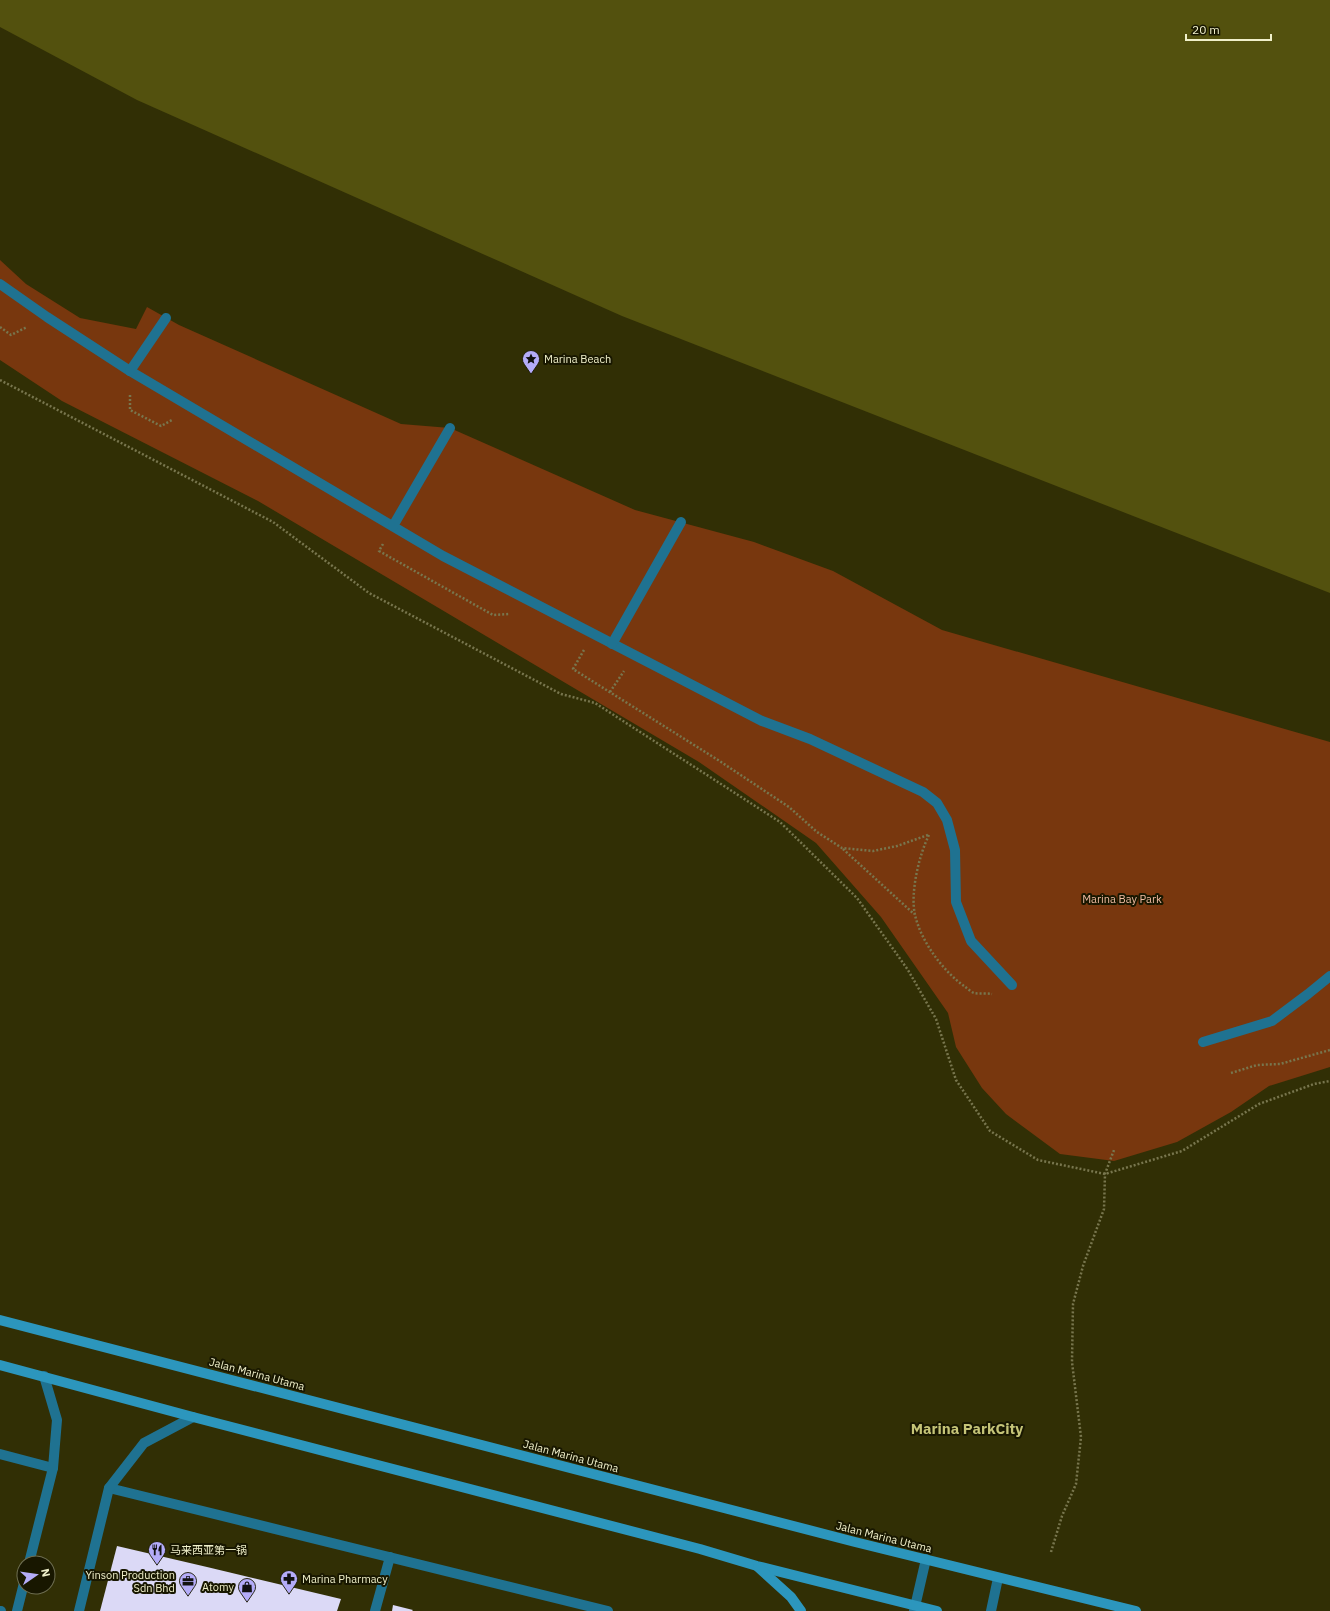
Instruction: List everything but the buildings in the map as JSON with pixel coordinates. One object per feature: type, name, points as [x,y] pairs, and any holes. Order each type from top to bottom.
[{"type":"main road","name":"Jalan Marina Utama","points":[[0,1320],[855,1542],[1136,1611]]},
{"type":"main road","points":[[0,1365],[193,1418],[700,1550],[915,1608],[937,1611]]},
{"type":"main road","points":[[757,1566],[791,1597],[801,1611]]},
{"type":"street","points":[[0,284],[47,317],[130,371],[443,556],[762,721],[810,739],[923,792],[937,803],[947,820],[956,850],[956,902],[971,941],[1012,985]]},
{"type":"street","points":[[130,371],[166,318]]},
{"type":"street","points":[[393,526],[450,428]]},
{"type":"street","points":[[612,644],[681,522]]},
{"type":"street","points":[[1204,1042],[1272,1021],[1330,976]]},
{"type":"street","points":[[31,1555],[53,1468],[58,1420],[44,1376]]},
{"type":"street","points":[[78,1611],[109,1488],[144,1443],[193,1418]]},
{"type":"street","points":[[0,1454],[53,1468]]},
{"type":"street","points":[[109,1488],[608,1611]]},
{"type":"street","points":[[375,1611],[390,1557]]},
{"type":"street","points":[[915,1608],[926,1560]]},
{"type":"street","points":[[992,1611],[998,1578]]},
{"type":"street","points":[[17,1611],[21,1595]]},
{"type":"path","points":[[0,327],[11,335],[47,317]]},
{"type":"path","points":[[0,380],[273,522],[369,593],[561,694],[595,703],[780,822],[857,898],[908,970],[936,1019],[956,1080],[990,1131],[1038,1160],[1105,1174],[1182,1151],[1259,1104],[1314,1084],[1330,1081]]},
{"type":"path","points":[[593,634],[573,669],[718,760],[789,807],[817,832],[842,848],[915,914]]},
{"type":"path","points":[[610,692],[634,655]]},
{"type":"path","points":[[842,848],[873,851],[897,846],[928,835],[947,820]]},
{"type":"path","points":[[928,835],[913,891],[915,914],[923,938],[939,962],[956,980],[973,992],[999,994]]},
{"type":"path","points":[[1230,1073],[1257,1065],[1280,1064],[1330,1050]]},
{"type":"path","points":[[1051,1552],[1062,1516],[1076,1484],[1081,1437],[1072,1362],[1073,1304],[1083,1266],[1104,1209],[1105,1174],[1114,1150]]},
{"type":"green space","name":"Marina Bay Park","points":[[0,260],[26,284],[80,318],[136,329],[147,307],[179,325],[401,424],[450,428],[635,510],[754,542],[833,571],[942,630],[1330,742],[1330,1067],[1269,1086],[1231,1112],[1177,1142],[1114,1161],[1060,1154],[1006,1114],[982,1088],[956,1047],[948,1013],[881,917],[816,843],[699,762],[258,501],[62,401],[0,360]]},
{"type":"shaded area","points":[[0,0],[1330,0],[1330,593],[622,316],[137,100],[0,27]]},
{"type":"place","name":"Marina Beach","points":[[531,374]]},
{"type":"place","name":"马来西亚第一锅","points":[[157,1565]]},
{"type":"place","name":"Marina Pharmacy","points":[[289,1594]]},
{"type":"place","name":"Yinson Production Sdn Bhd","points":[[188,1596]]},
{"type":"place","name":"Atomy","points":[[247,1602]]},
{"type":"district","name":"Marina ParkCity","points":[[967,1428]]}]
